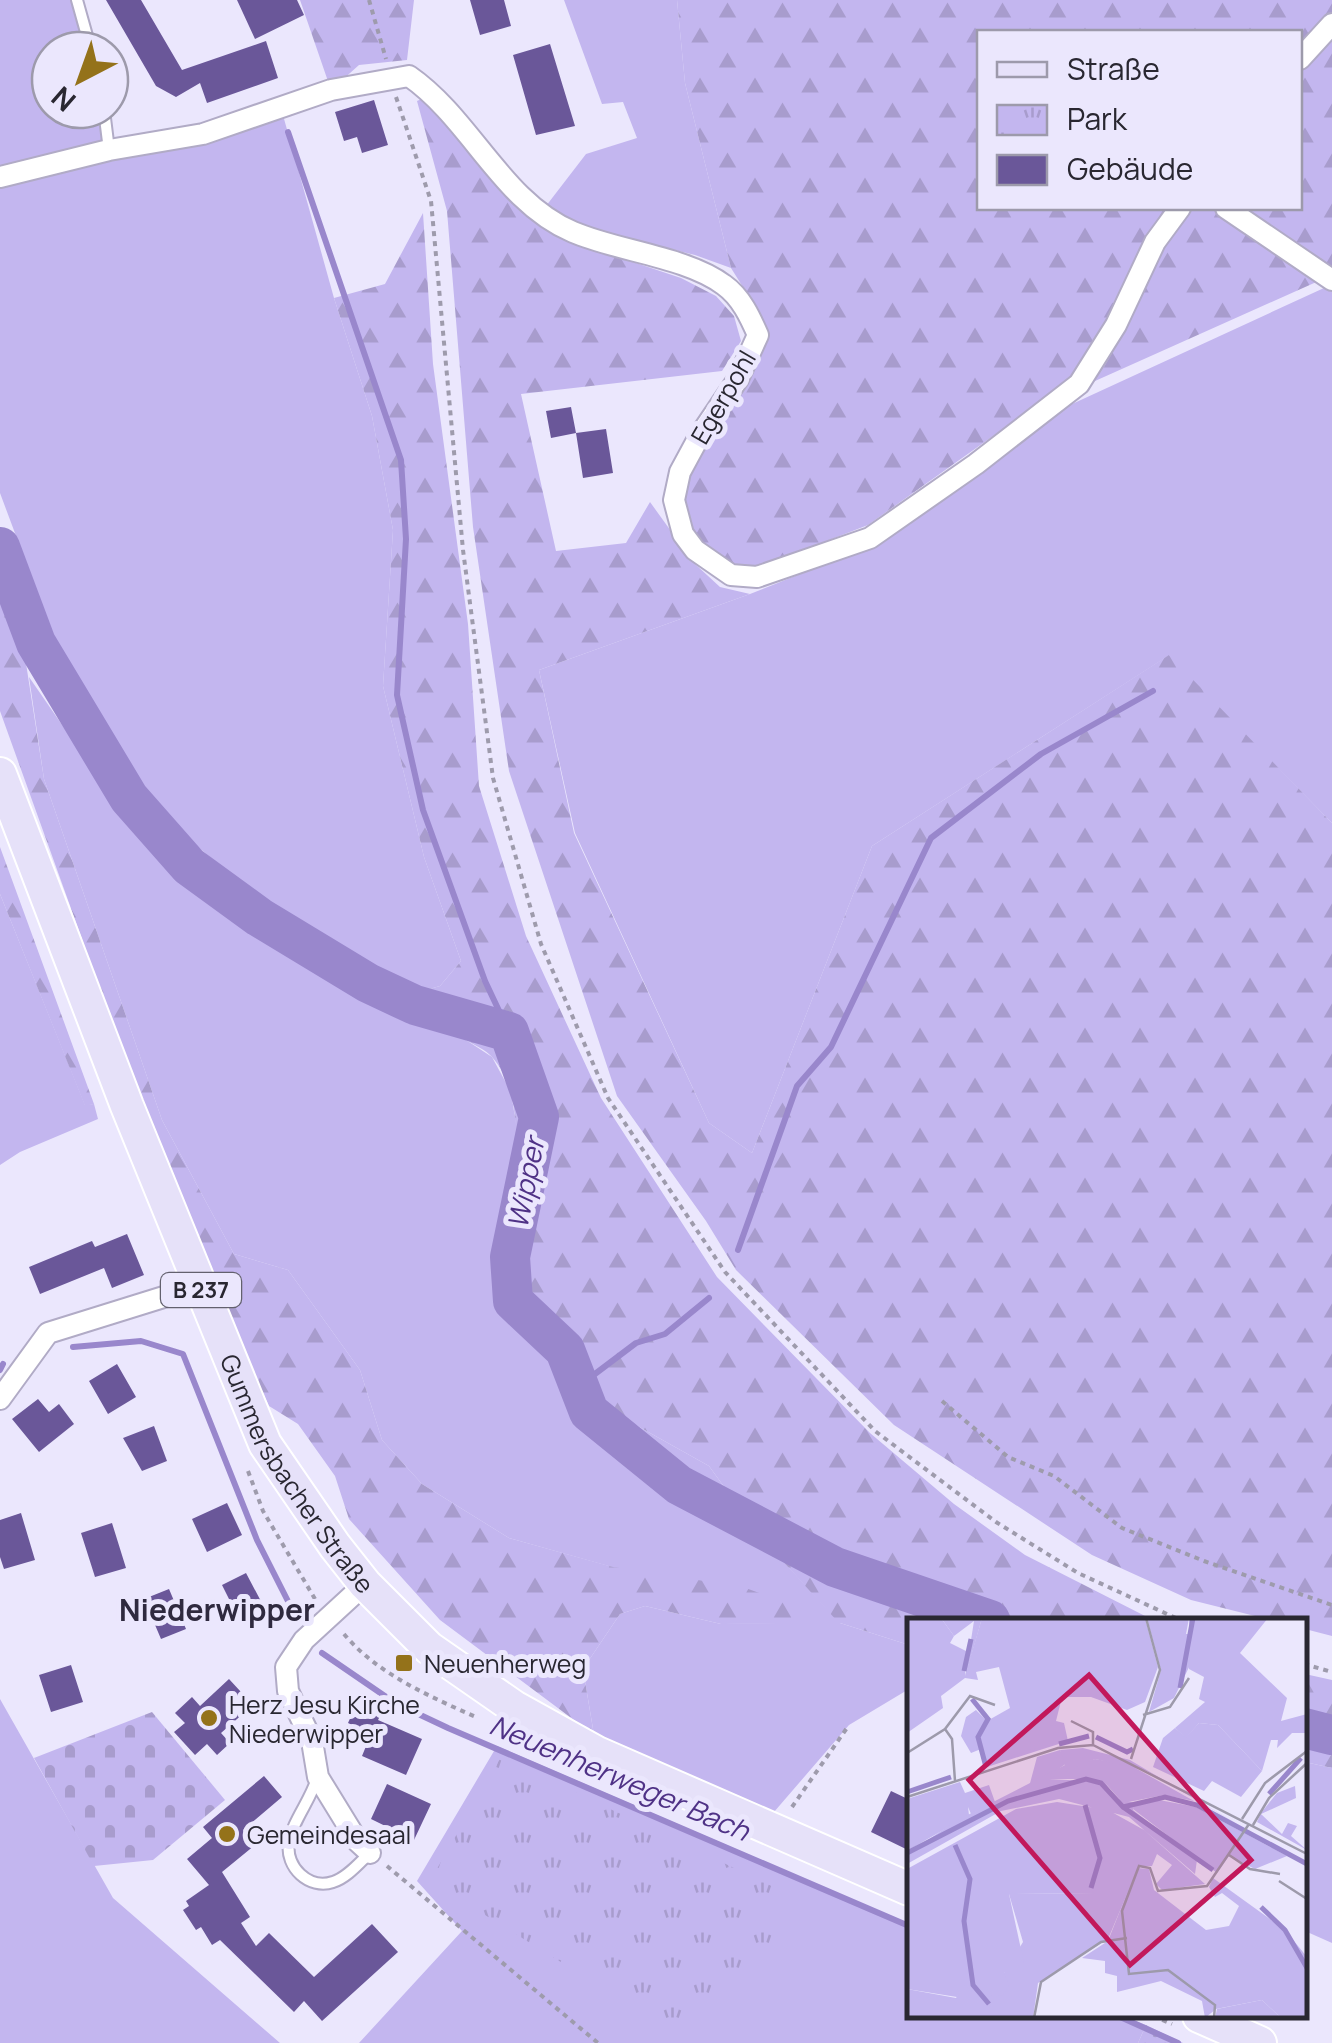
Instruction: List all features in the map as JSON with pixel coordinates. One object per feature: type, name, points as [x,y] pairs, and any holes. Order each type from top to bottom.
[{"type":"main road","name":"Gummersbacher Straße","points":[[0,774],[199,1286],[265,1444],[365,1584],[429,1648],[514,1708],[597,1753],[907,1888]]},
{"type":"main road","points":[[1204,2018],[1260,2043]]},
{"type":"street","points":[[1302,57],[1332,24]]},
{"type":"street","name":"Egerpohl","points":[[389,78],[408,76],[425,87],[452,112],[536,210],[572,232],[709,277],[725,285],[747,310],[758,335],[738,379],[680,472],[674,500],[683,534],[695,550],[731,575],[757,578],[870,538],[976,464],[1080,384],[1116,324],[1155,242],[1179,210]]},
{"type":"street","points":[[0,176],[109,150],[203,134],[331,90],[389,78]]},
{"type":"street","points":[[1229,210],[1332,280]]},
{"type":"street","points":[[0,1399],[48,1333],[199,1286]]},
{"type":"street","points":[[365,1584],[304,1640],[286,1667],[288,1691],[312,1741],[318,1777],[358,1842],[370,1853]]},
{"type":"lane","points":[[78,0],[86,30]]},
{"type":"lane","points":[[106,130],[109,150]]},
{"type":"lane","points":[[318,1777],[312,1798],[291,1834],[290,1862],[299,1874],[317,1884],[332,1883],[370,1853]]},
{"type":"path","points":[[368,0],[389,78],[430,200],[463,550],[493,778],[541,944],[608,1098],[725,1272],[875,1430],[996,1522],[1078,1573],[1176,1618]]},
{"type":"path","points":[[942,1401],[1008,1456],[1054,1476],[1122,1528],[1204,1561],[1332,1604]]},
{"type":"path","points":[[242,1455],[263,1511],[314,1598],[356,1648],[419,1691],[489,1723]]},
{"type":"path","points":[[1307,1665],[1332,1672]]},
{"type":"path","points":[[776,1832],[849,1725]]},
{"type":"path","points":[[370,1853],[598,2043]]},
{"type":"green space","points":[[0,0],[77,0],[85,30],[30,30],[30,130],[107,130],[109,149],[281,108],[334,298],[372,416],[393,530],[383,686],[424,857],[461,961],[440,986],[412,994],[273,910],[185,836],[130,777],[53,635],[0,493]]},
{"type":"green space","points":[[300,0],[414,0],[407,60],[359,65],[331,90]]},
{"type":"green space","points":[[564,0],[677,0],[685,83],[731,268],[695,255],[572,225],[546,206],[586,154],[637,138],[623,102],[602,104]]},
{"type":"green space","points":[[677,0],[1332,0],[1332,275],[1028,411],[868,525],[757,568],[721,561],[699,545],[684,503],[684,480],[708,436],[746,388],[768,336],[731,268],[685,83]]},
{"type":"green space","points":[[426,97],[567,240],[681,278],[716,296],[734,316],[741,341],[722,371],[521,394],[556,551],[626,543],[650,502],[694,563],[720,587],[750,594],[539,670],[574,833],[709,1123],[752,1153],[872,846],[1169,655],[1332,823],[1332,1636],[1307,1630],[1307,1618],[1263,1618],[1191,1600],[1092,1555],[894,1425],[736,1270],[617,1096],[509,771],[473,527],[447,211],[417,101]]},
{"type":"green space","points":[[423,213],[433,364],[468,624],[479,786],[526,936],[601,1098],[717,1277],[870,1433],[954,1504],[1025,1555],[1149,1618],[907,1618],[907,1644],[840,1623],[721,1624],[645,1606],[620,1614],[583,1669],[594,1735],[440,1620],[349,1519],[335,1476],[298,1424],[269,1406],[213,1286],[142,1106],[0,711],[0,594],[23,644],[44,779],[162,1120],[234,1254],[288,1270],[360,1370],[382,1440],[422,1484],[509,1538],[613,1567],[743,1587],[838,1622],[759,1535],[709,1466],[575,1391],[490,1284],[514,1168],[514,1107],[506,1080],[492,1057],[466,1040],[466,1006],[412,994],[440,986],[461,961],[424,857],[383,686],[393,530],[372,416],[334,298],[385,284]]},
{"type":"green space","points":[[1324,288],[1332,291],[1332,823],[1168,656],[872,846],[752,1153],[709,1123],[575,833],[539,670],[873,545],[1033,422]]},
{"type":"green space","points":[[29,677],[118,806],[192,882],[268,938],[492,1057],[511,1092],[518,1137],[491,1284],[575,1391],[709,1466],[759,1535],[840,1623],[907,1644],[907,1690],[849,1725],[774,1812],[594,1735],[583,1669],[620,1614],[645,1606],[721,1624],[836,1622],[509,1538],[422,1484],[382,1440],[360,1370],[288,1270],[234,1254],[162,1120],[44,779]]},
{"type":"green space","points":[[0,847],[94,1104],[85,1106],[0,894]]},
{"type":"green space","points":[[0,894],[85,1105],[94,1104],[98,1119],[20,1152],[0,1165]]},
{"type":"green space","points":[[1307,1674],[1332,1680],[1332,1768],[1307,1762]]},
{"type":"green space","points":[[0,1699],[113,1898],[280,2043],[0,2043]]},
{"type":"green space","points":[[152,1712],[225,1800],[153,1860],[94,1866],[34,1758]]},
{"type":"green space","points":[[497,1746],[907,1923],[907,2018],[1127,2018],[1146,2025],[1138,2043],[359,2043],[462,1931],[417,1881]]},
{"type":"green space","points":[[501,1757],[780,1890],[767,1967],[672,2031],[430,1881]]},
{"type":"green space","points":[[1307,1762],[1332,1768],[1332,1943],[1307,1932]]},
{"type":"green space","points":[[1146,2025],[1183,2043],[1138,2043]]},
{"type":"building","points":[[106,0],[141,0],[182,70],[266,41],[278,78],[207,103],[200,83],[176,97],[156,86],[130,41],[130,30],[123,30]]},
{"type":"building","points":[[237,0],[297,0],[304,15],[255,39]]},
{"type":"building","points":[[470,0],[504,0],[511,26],[480,35]]},
{"type":"building","points":[[550,44],[575,126],[536,135],[513,55]]},
{"type":"building","points":[[374,100],[388,145],[362,153],[357,137],[344,141],[335,112]]},
{"type":"building","points":[[571,407],[576,433],[551,438],[546,411]]},
{"type":"building","points":[[606,429],[613,473],[583,478],[576,433]]},
{"type":"building","points":[[127,1234],[144,1275],[112,1288],[104,1268],[40,1294],[29,1267],[92,1241],[95,1247]]},
{"type":"building","points":[[117,1364],[136,1397],[108,1414],[89,1381]]},
{"type":"building","points":[[38,1399],[49,1412],[59,1404],[74,1424],[39,1452],[12,1419]]},
{"type":"building","points":[[154,1426],[167,1461],[142,1471],[123,1438]]},
{"type":"building","points":[[227,1503],[242,1535],[207,1552],[192,1519]]},
{"type":"building","points":[[21,1513],[35,1560],[4,1569],[0,1557],[0,1520]]},
{"type":"building","points":[[112,1523],[126,1568],[95,1577],[81,1533]]},
{"type":"building","points":[[246,1573],[264,1607],[239,1619],[222,1585]]},
{"type":"building","points":[[169,1589],[186,1629],[161,1639],[144,1599]]},
{"type":"building","points":[[71,1665],[83,1702],[51,1712],[39,1675]]},
{"type":"building","name":"Herz Jesu Kirche Niederwipper","points":[[229,1679],[253,1705],[221,1733],[230,1743],[217,1755],[207,1744],[195,1755],[174,1732],[185,1723],[175,1713],[192,1697],[200,1706]]},
{"type":"building","points":[[358,1701],[382,1712],[378,1720],[422,1739],[406,1775],[362,1756],[371,1734],[348,1723]]},
{"type":"building","points":[[264,1776],[282,1797],[243,1830],[255,1845],[222,1872],[250,1917],[241,1923],[256,1946],[269,1933],[314,1977],[372,1924],[398,1952],[322,2021],[304,2001],[294,2012],[220,1940],[212,1945],[201,1927],[196,1930],[183,1910],[189,1906],[186,1901],[209,1885],[187,1859],[212,1838],[203,1827]]},
{"type":"building","points":[[387,1784],[431,1804],[414,1840],[371,1819]]},
{"type":"building","points":[[891,1791],[907,1799],[907,1850],[871,1832]]},
{"type":"waterway","points":[[288,132],[401,460],[406,539],[397,695],[423,810],[485,981],[509,1032]]},
{"type":"waterway","name":"Wipper","points":[[0,547],[36,643],[129,798],[189,866],[259,917],[368,983],[415,1005],[509,1032],[539,1117],[510,1257],[513,1301],[565,1350],[589,1412],[679,1485],[835,1567],[984,1618]]},
{"type":"waterway","points":[[738,1250],[797,1086],[831,1047],[931,838],[1041,754],[1153,691]]},
{"type":"waterway","points":[[579,1386],[636,1343],[665,1334],[709,1298]]},
{"type":"waterway","name":"Neuenherweger Bach","points":[[73,1347],[141,1341],[183,1354],[257,1540],[298,1621]]},
{"type":"waterway","name":"Neuenherweger Bach","points":[[0,1370],[3,1364]]},
{"type":"waterway","name":"Neuenherweger Bach","points":[[322,1653],[395,1703],[448,1728],[907,1925]]},
{"type":"waterway","name":"Wipper","points":[[1307,1729],[1332,1735]]},
{"type":"waterway","name":"Neuenherweger Bach","points":[[1122,2018],[1178,2043]]},
{"type":"place","name":"Neuenherweg","points":[[404,1663]]},
{"type":"place","name":"Herz Jesu Kirche Niederwipper","points":[[209,1718]]},
{"type":"place","name":"Gemeindesaal","points":[[227,1834]]},
{"type":"district","name":"Niederwipper","points":[[217,1609]]}]
